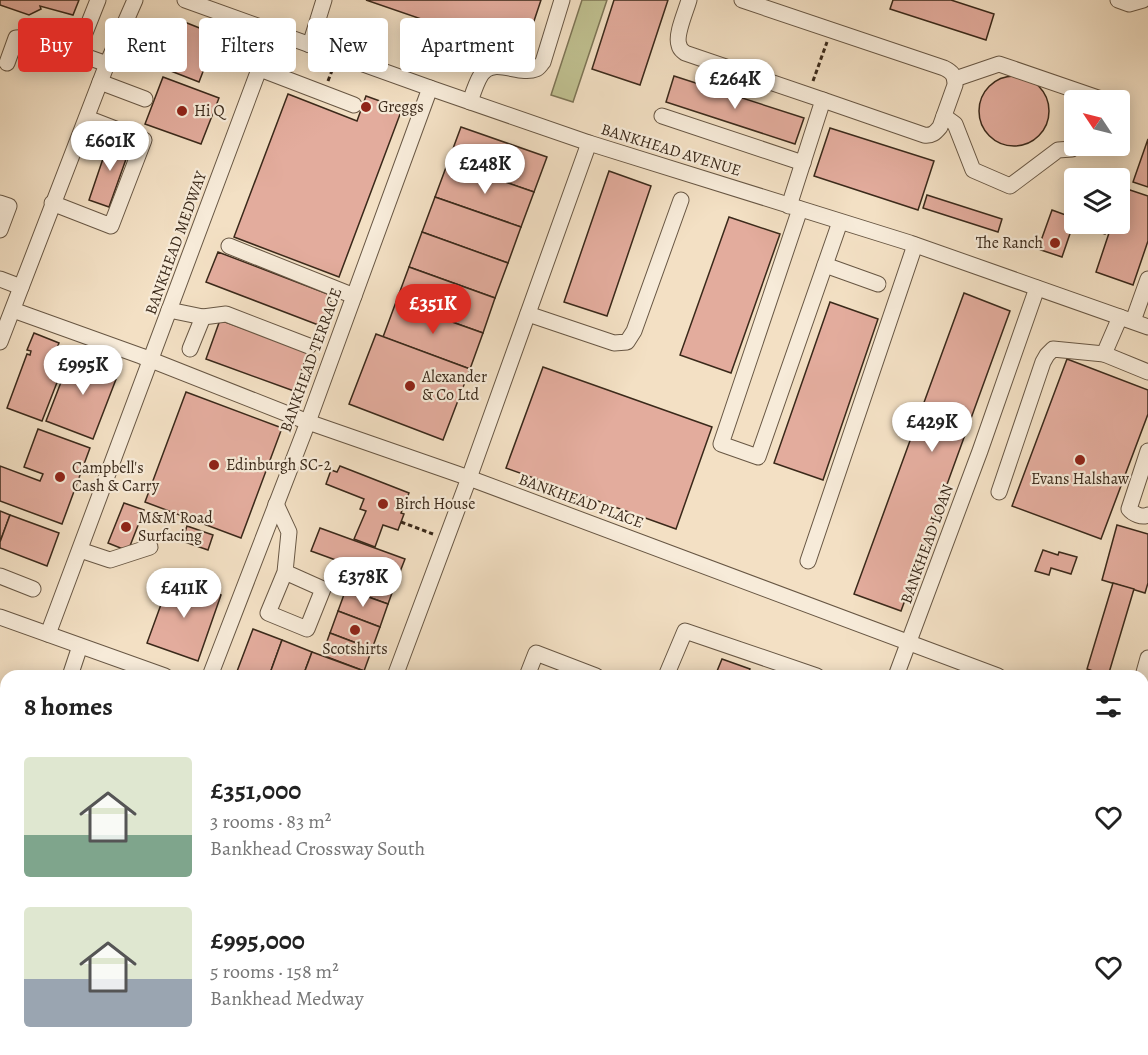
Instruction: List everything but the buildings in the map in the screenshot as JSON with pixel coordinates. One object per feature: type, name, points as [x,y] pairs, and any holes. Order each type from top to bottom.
[{"type":"street","points":[[91,18],[98,0]]},
{"type":"street","points":[[127,18],[135,0]]},
{"type":"street","name":"BANKHEAD AVENUE","points":[[185,0],[234,18]]},
{"type":"street","points":[[318,18],[324,0]]},
{"type":"street","points":[[470,102],[480,75],[485,69],[492,66],[526,70],[540,66],[562,0]]},
{"type":"street","points":[[689,0],[678,36],[678,44],[686,53],[924,135],[936,132],[955,85],[952,72],[742,0]]},
{"type":"street","points":[[1118,0],[1129,4],[1144,0],[1148,4]]},
{"type":"street","points":[[7,63],[18,38]]},
{"type":"street","points":[[955,79],[999,64],[1075,90]]},
{"type":"street","points":[[0,342],[105,69]]},
{"type":"street","name":"BANKHEAD MEDWAY","points":[[48,634],[259,72]]},
{"type":"street","points":[[268,72],[354,105]]},
{"type":"street","name":"BANKHEAD AVENUE","points":[[385,72],[589,143],[915,245],[1148,327]]},
{"type":"street","points":[[100,82],[145,99]]},
{"type":"street","name":"BANKHEAD TERRACE","points":[[212,670],[308,422],[430,88]]},
{"type":"street","points":[[815,97],[794,208],[721,444],[758,457],[840,222]]},
{"type":"street","points":[[662,116],[803,163]]},
{"type":"street","points":[[944,116],[955,124],[973,170],[1010,186],[1058,150],[1064,150]]},
{"type":"street","points":[[52,203],[111,226],[144,140],[87,118]]},
{"type":"street","points":[[397,670],[589,143]]},
{"type":"street","points":[[528,314],[615,343],[627,342],[634,331],[681,200]]},
{"type":"street","points":[[0,203],[9,206],[0,230]]},
{"type":"street","points":[[808,561],[915,245]]},
{"type":"street","points":[[229,246],[354,296]]},
{"type":"street","points":[[825,265],[878,284]]},
{"type":"street","points":[[0,279],[21,287]]},
{"type":"street","points":[[1104,354],[1127,319],[1148,279]]},
{"type":"street","name":"BANKHEAD LOAN","points":[[898,670],[980,451],[1037,288]]},
{"type":"street","name":"BANKHEAD PLACE","points":[[13,310],[151,360],[308,422],[469,478],[982,670]]},
{"type":"street","points":[[169,310],[203,317],[226,314],[309,345]]},
{"type":"street","points":[[190,349],[203,317]]},
{"type":"street","points":[[999,492],[1043,362],[1053,349],[1104,354],[1148,372]]},
{"type":"street","points":[[1148,451],[1129,509],[1139,515],[1148,515]]},
{"type":"street","points":[[276,504],[289,532],[285,572]]},
{"type":"street","points":[[80,550],[110,560],[150,547]]},
{"type":"street","points":[[0,576],[33,589]]},
{"type":"street","points":[[0,617],[148,670]]},
{"type":"street","points":[[669,670],[685,631],[799,670]]},
{"type":"street","points":[[72,670],[80,646]]},
{"type":"street","points":[[529,670],[536,653],[580,670]]},
{"type":"path","points":[[815,97],[831,30]]},
{"type":"path","points":[[329,79],[331,72]]},
{"type":"path","points":[[401,522],[447,538]]},
{"type":"green space","points":[[582,0],[607,0],[573,102],[551,95]]},
{"type":"place","name":"Greggs","points":[[366,107]]},
{"type":"place","name":"Hi Q","points":[[182,111]]},
{"type":"place","name":"The Ranch","points":[[1055,243]]},
{"type":"place","name":"Alexander & Co Ltd","points":[[410,386]]},
{"type":"place","name":"Evans Halshaw","points":[[1080,460]]},
{"type":"place","name":"Edinburgh SC-2","points":[[214,465]]},
{"type":"place","name":"Campbell's Cash & Carry","points":[[60,477]]},
{"type":"place","name":"Birch House","points":[[383,504]]},
{"type":"place","name":"M&M Road Surfacing","points":[[126,527]]},
{"type":"place","name":"Scotshirts","points":[[355,630]]}]
